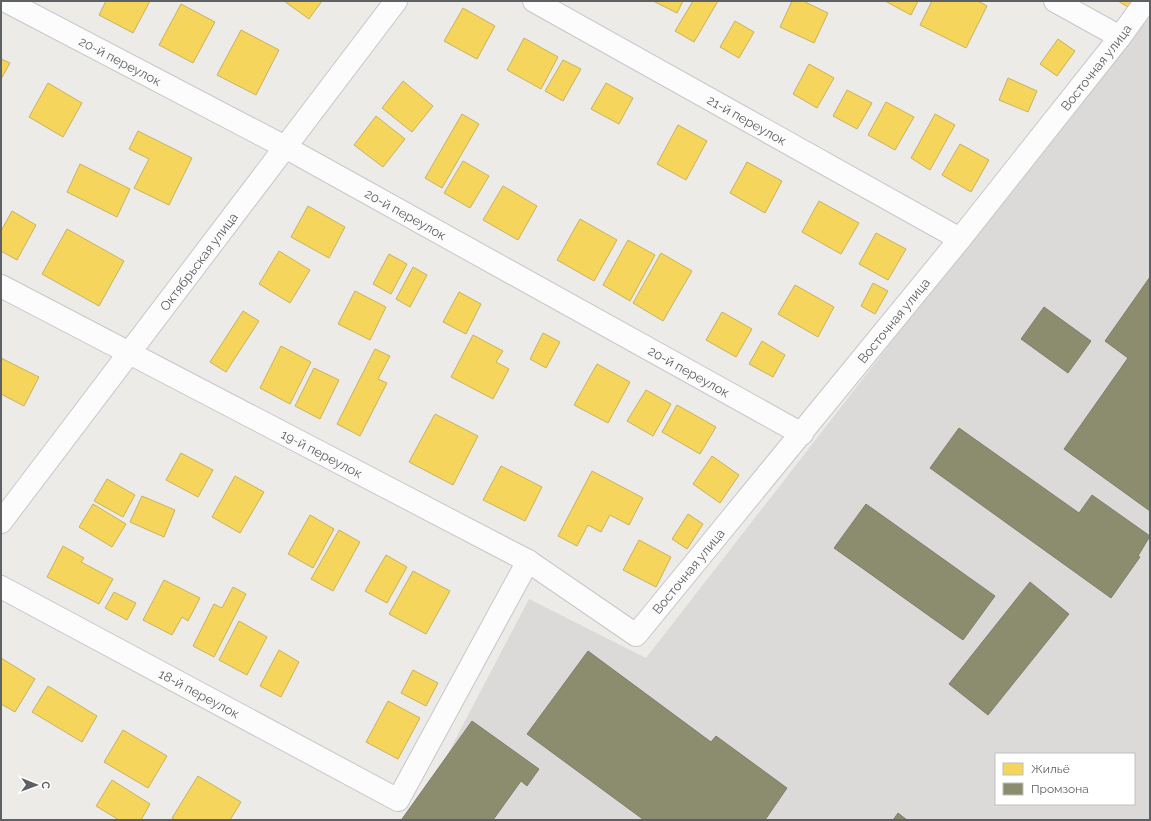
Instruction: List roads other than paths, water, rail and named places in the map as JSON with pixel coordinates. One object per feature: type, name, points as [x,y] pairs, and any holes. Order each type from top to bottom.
[{"type":"street","name":"20-й переулок","points":[[6,1],[285,147],[802,434]]},
{"type":"street","name":"Октябрьская улица","points":[[1,522],[396,1]]},
{"type":"street","name":"21-й переулок","points":[[534,1],[960,239]]},
{"type":"street","points":[[1055,1],[1120,37]]},
{"type":"street","name":"Восточная улица","points":[[636,635],[960,239],[1120,37],[1146,1]]},
{"type":"street","name":"19-й переулок","points":[[1,286],[528,561],[636,635]]},
{"type":"street","name":"18-й переулок","points":[[1,587],[398,800],[528,561]]}]
